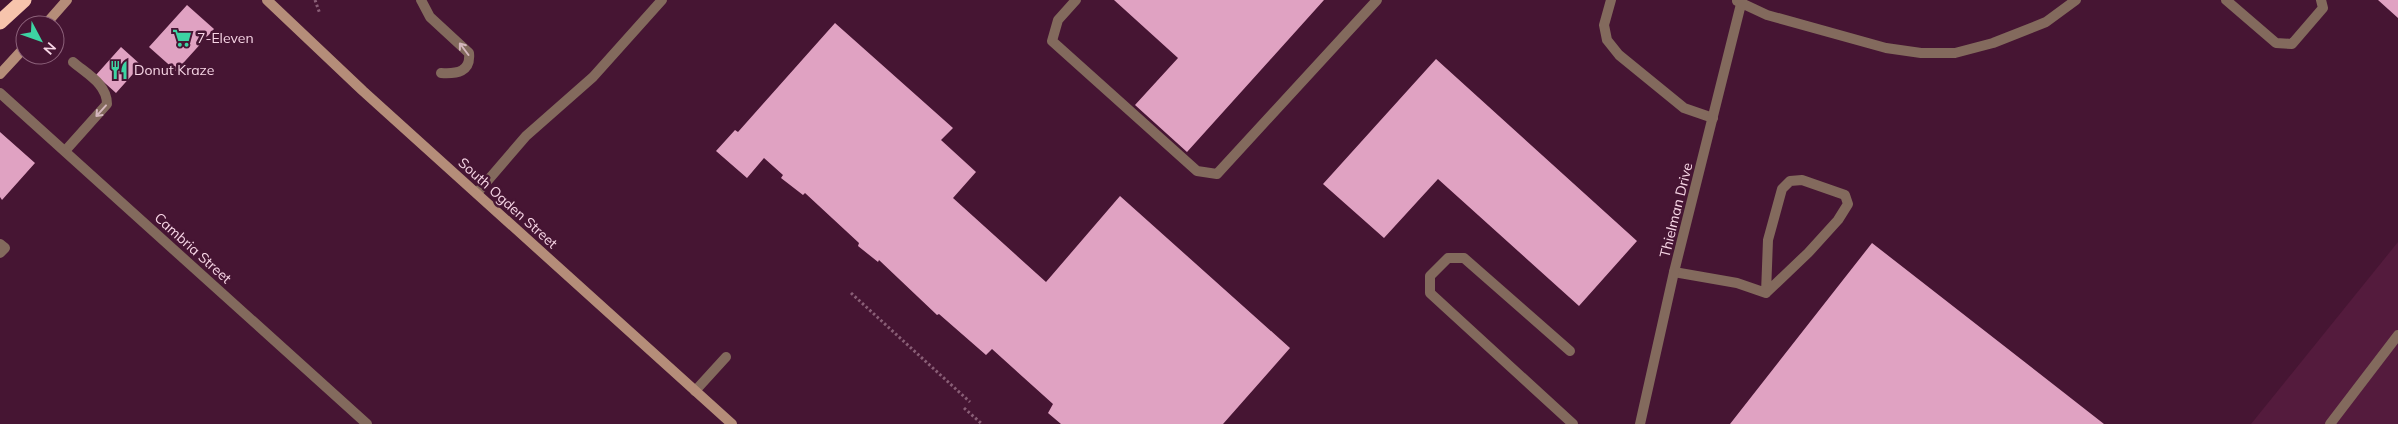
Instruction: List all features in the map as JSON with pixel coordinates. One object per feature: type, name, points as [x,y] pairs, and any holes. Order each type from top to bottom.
[{"type":"highway","points":[[0,22],[24,0]]},
{"type":"street","points":[[54,15],[67,0]]},
{"type":"street","name":"South Ogden Street","points":[[267,0],[276,5],[477,193],[732,424]]},
{"type":"street","points":[[421,0],[430,17],[470,53],[470,59],[464,70],[454,74],[441,73]]},
{"type":"street","points":[[477,193],[526,136],[593,78],[662,0]]},
{"type":"street","points":[[1076,0],[1058,20],[1052,41],[1197,171],[1216,174],[1378,0]]},
{"type":"street","points":[[1611,0],[1604,25],[1607,40],[1619,55],[1684,108],[1713,118]]},
{"type":"street","points":[[1739,2],[1767,15],[1886,48],[1921,53],[1947,53],[1993,43],[2029,30],[2046,22],[2076,0]]},
{"type":"street","points":[[2226,0],[2276,44],[2292,44],[2323,8],[2321,0]]},
{"type":"street","name":"Thielman Drive","points":[[1640,424],[1674,272],[1713,118],[1739,2]]},
{"type":"street","points":[[0,74],[15,58]]},
{"type":"street","points":[[65,151],[107,104],[107,95],[103,87],[73,62]]},
{"type":"street","name":"Cambria Street","points":[[0,93],[367,424]]},
{"type":"street","points":[[1802,180],[1845,195],[1848,204],[1838,220],[1766,293],[1768,240],[1782,189],[1790,181],[1802,180]]},
{"type":"street","points":[[0,244],[5,248],[0,254]]},
{"type":"street","points":[[1570,351],[1464,258],[1448,258],[1430,276],[1430,293],[1573,424]]},
{"type":"street","points":[[1674,272],[1737,283],[1766,293]]},
{"type":"street","points":[[2330,424],[2398,335]]},
{"type":"street","points":[[696,391],[726,357]]},
{"type":"path","points":[[316,0],[320,14]]},
{"type":"path","points":[[850,293],[970,402]]},
{"type":"path","points":[[964,408],[982,424]]},
{"type":"shaded area","points":[[2398,242],[2398,424],[2251,424]]},
{"type":"building","points":[[1114,0],[1324,0],[1187,152],[1135,105],[1178,58]]},
{"type":"building","points":[[2378,0],[2398,0],[2398,18]]},
{"type":"building","name":"7-Eleven","points":[[187,5],[214,29],[176,71],[149,47]]},
{"type":"building","points":[[835,23],[953,128],[941,140],[976,172],[953,198],[1046,282],[1120,196],[1290,348],[1223,424],[1061,424],[1048,413],[1053,404],[992,349],[986,355],[939,314],[937,315],[879,260],[878,262],[858,246],[859,243],[805,193],[803,195],[781,178],[783,175],[764,158],[747,178],[716,151],[735,130],[738,132]]},
{"type":"building","name":"Donut Kraze","points":[[121,47],[141,65],[116,93],[96,75]]},
{"type":"building","points":[[1436,59],[1637,241],[1579,306],[1438,179],[1384,238],[1323,184]]},
{"type":"building","points":[[0,132],[35,163],[2,200],[0,197]]},
{"type":"building","points":[[1872,243],[2049,381],[2104,424],[1730,424]]},
{"type":"place","name":"7-Eleven","points":[[182,38]]},
{"type":"place","name":"Donut Kraze","points":[[119,70]]}]
